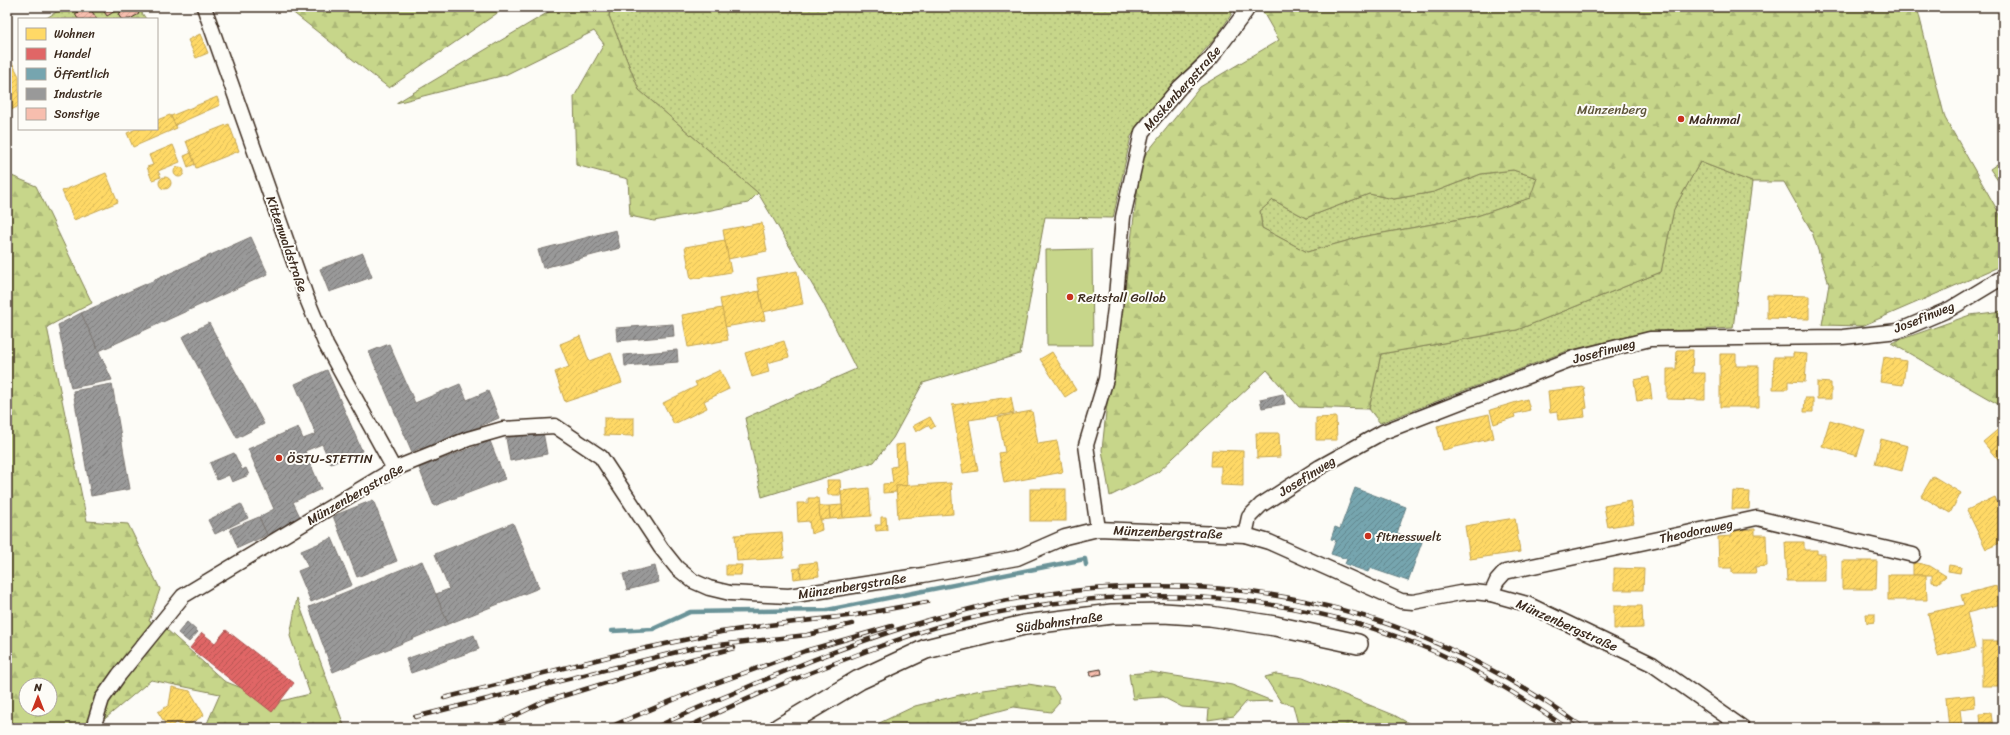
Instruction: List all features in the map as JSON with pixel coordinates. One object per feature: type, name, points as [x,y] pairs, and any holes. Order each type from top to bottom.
[{"type":"main road","name":"Südbahnstraße","points":[[779,728],[859,680],[926,649],[1024,625],[1112,614],[1163,613],[1210,616],[1275,626],[1358,644]]},
{"type":"street","name":"Kittenwaldstraße","points":[[204,7],[306,299],[326,345],[394,470]]},
{"type":"street","name":"Moskenbergstraße","points":[[1098,530],[1086,445],[1106,379],[1115,308],[1123,216],[1142,132],[1180,87],[1211,58],[1246,11],[1247,7]]},
{"type":"street","name":"Josefinweg","points":[[1245,535],[1249,517],[1261,505],[1320,467],[1383,432],[1574,358],[1650,339],[1843,337],[1898,331],[1950,308],[2003,277]]},
{"type":"street","name":"Münzenbergstraße","points":[[93,728],[102,699],[119,674],[183,596],[394,470],[468,439],[503,429],[555,426],[601,457],[660,548],[676,568],[693,581],[709,588],[730,593],[789,596],[923,575],[1017,558],[1065,537],[1098,530],[1245,535],[1269,542],[1401,601],[1413,602],[1460,593],[1491,594],[1526,604],[1652,664],[1743,728]]},
{"type":"street","name":"Theodoraweg","points":[[1491,594],[1497,581],[1505,572],[1757,518],[1913,555]]},
{"type":"green space","points":[[64,7],[138,7],[145,18],[47,18]]},
{"type":"green space","points":[[286,7],[506,7],[389,88]]},
{"type":"green space","points":[[557,7],[611,7],[609,16],[639,90],[758,193],[748,203],[654,221],[630,216],[628,179],[576,165],[574,97],[604,44],[594,31],[505,75],[396,103]]},
{"type":"green space","points":[[611,7],[1234,7],[1231,15],[1216,37],[1131,136],[1113,218],[1045,217],[1020,354],[923,383],[893,438],[874,462],[762,497],[745,418],[856,369],[823,303],[758,193],[639,90],[609,16]]},
{"type":"green space","name":"Münzenberg","points":[[1260,7],[1917,7],[1945,118],[2003,220],[2003,265],[1862,326],[1822,325],[1829,284],[1812,232],[1784,182],[1752,182],[1700,162],[1674,209],[1661,272],[1517,330],[1381,354],[1369,409],[1299,407],[1267,370],[1158,472],[1110,496],[1102,450],[1110,374],[1125,289],[1141,160],[1200,87],[1279,40]],"holes":[[[1513,170],[1537,178],[1530,198],[1477,216],[1361,237],[1307,252],[1262,228],[1260,211],[1273,200],[1306,218],[1369,194],[1394,199],[1434,192],[1481,174]]]},
{"type":"green space","points":[[2003,160],[2003,188],[1990,169]]},
{"type":"green space","points":[[1700,162],[1752,182],[1733,328],[1647,332],[1567,351],[1380,423],[1369,409],[1381,354],[1517,330],[1661,272],[1674,209]]},
{"type":"green space","points":[[1513,170],[1537,178],[1531,198],[1477,216],[1361,237],[1307,252],[1262,228],[1260,211],[1273,200],[1306,218],[1369,194],[1394,199],[1434,192],[1481,174]]},
{"type":"green space","points":[[7,174],[36,186],[92,303],[47,327],[87,521],[128,524],[160,589],[149,621],[166,629],[224,681],[277,702],[310,694],[290,636],[297,598],[345,728],[205,728],[220,694],[151,680],[94,728],[7,728]]},
{"type":"green space","name":"Reitstall Gollob","points":[[1092,249],[1093,345],[1047,345],[1046,250]]},
{"type":"green space","points":[[2003,311],[2003,407],[1891,343],[1970,315]]},
{"type":"green space","points":[[1150,672],[1232,685],[1272,701],[1246,702],[1234,716],[1208,720],[1209,709],[1182,707],[1163,697],[1133,699],[1129,674]]},
{"type":"green space","points":[[1276,674],[1303,678],[1394,715],[1417,728],[1299,728],[1293,705],[1281,702],[1265,677]]},
{"type":"green space","points":[[1028,684],[1053,688],[1059,697],[1059,703],[1051,712],[1014,707],[936,728],[869,728],[915,706],[976,691]]},
{"type":"building: Wohnen","points":[[200,34],[208,53],[196,58],[188,40]]},
{"type":"building: Wohnen","points":[[7,53],[18,74],[18,106],[7,112]]},
{"type":"building: Wohnen","points":[[217,97],[220,105],[175,125],[171,116]]},
{"type":"building: Wohnen","points":[[170,115],[177,128],[133,147],[127,133],[134,130],[158,130],[158,120]]},
{"type":"building: Wohnen","points":[[229,124],[239,151],[196,168],[186,141]]},
{"type":"building: Wohnen","points":[[173,145],[180,162],[158,171],[161,177],[152,180],[147,167],[153,165],[149,155]]},
{"type":"building: Wohnen","points":[[191,153],[195,164],[188,167],[184,156]]},
{"type":"building: Wohnen","points":[[177,167],[181,167],[183,168],[183,176],[177,177],[174,174],[174,170]]},
{"type":"building: Wohnen","points":[[106,173],[118,202],[74,220],[62,191]]},
{"type":"building: Wohnen","points":[[163,177],[167,177],[171,183],[167,189],[163,189],[159,185],[159,181]]},
{"type":"building: Wohnen","points":[[762,223],[767,251],[728,259],[723,230]]},
{"type":"building: Wohnen","points":[[725,240],[731,272],[691,279],[685,247]]},
{"type":"building: Wohnen","points":[[797,271],[803,304],[763,312],[757,278]]},
{"type":"building: Wohnen","points":[[759,291],[765,320],[725,327],[720,299]]},
{"type":"building: Wohnen","points":[[1767,295],[1809,296],[1809,319],[1767,318]]},
{"type":"building: Wohnen","points":[[722,308],[728,340],[688,347],[682,315]]},
{"type":"building: Wohnen","points":[[580,336],[589,361],[611,353],[622,383],[565,402],[555,372],[569,367],[560,344]]},
{"type":"building: Wohnen","points":[[784,341],[789,357],[767,363],[769,372],[752,377],[745,353]]},
{"type":"building: Wohnen","points":[[1677,350],[1693,350],[1692,373],[1705,373],[1705,400],[1667,399],[1667,369],[1676,369]]},
{"type":"building: Wohnen","points":[[1052,352],[1076,390],[1065,397],[1040,359]]},
{"type":"building: Wohnen","points":[[1793,353],[1807,354],[1805,382],[1788,381],[1788,389],[1773,389],[1774,357],[1793,357]]},
{"type":"building: Wohnen","points":[[1720,354],[1736,354],[1736,366],[1759,366],[1759,407],[1720,407]]},
{"type":"building: Wohnen","points":[[1884,357],[1906,361],[1903,385],[1880,382]]},
{"type":"building: Wohnen","points":[[720,370],[729,389],[704,401],[707,408],[674,424],[663,403],[697,386],[695,382]]},
{"type":"building: Wohnen","points":[[1649,377],[1652,399],[1637,401],[1634,380]]},
{"type":"building: Wohnen","points":[[1817,382],[1831,383],[1831,399],[1817,399]]},
{"type":"building: Wohnen","points":[[1584,387],[1587,408],[1584,409],[1585,417],[1558,420],[1557,412],[1550,413],[1548,391]]},
{"type":"building: Wohnen","points":[[1011,397],[1014,413],[969,420],[978,471],[963,473],[952,405]]},
{"type":"building: Wohnen","points":[[1805,398],[1813,398],[1813,412],[1804,412]]},
{"type":"building: Wohnen","points":[[1527,399],[1530,410],[1514,414],[1515,417],[1494,424],[1490,410]]},
{"type":"building: Wohnen","points":[[1032,411],[1038,444],[1057,441],[1063,472],[1004,483],[999,453],[1005,452],[998,417]]},
{"type":"building: Wohnen","points":[[1489,414],[1494,438],[1443,450],[1437,426]]},
{"type":"building: Wohnen","points":[[930,417],[935,426],[931,429],[928,425],[916,432],[913,426]]},
{"type":"building: Wohnen","points":[[1336,417],[1337,440],[1316,440],[1316,418]]},
{"type":"building: Wohnen","points":[[604,418],[634,418],[634,436],[604,435]]},
{"type":"building: Wohnen","points":[[1830,420],[1865,430],[1857,456],[1822,446]]},
{"type":"building: Wohnen","points":[[2001,427],[2003,430],[2003,466],[1983,442]]},
{"type":"building: Wohnen","points":[[1256,433],[1279,433],[1280,457],[1257,458]]},
{"type":"building: Wohnen","points":[[1881,439],[1908,446],[1902,471],[1875,464]]},
{"type":"building: Wohnen","points":[[904,444],[907,486],[896,486],[897,492],[883,493],[883,484],[893,483],[891,467],[897,466],[896,445]]},
{"type":"building: Wohnen","points":[[1212,450],[1243,451],[1243,486],[1221,485],[1221,466],[1211,466]]},
{"type":"building: Wohnen","points":[[1933,476],[1961,493],[1950,513],[1921,496]]},
{"type":"building: Wohnen","points":[[827,480],[840,480],[841,495],[828,495]]},
{"type":"building: Wohnen","points":[[951,483],[953,514],[898,518],[896,486]]},
{"type":"building: Wohnen","points":[[869,488],[871,516],[843,518],[841,491]]},
{"type":"building: Wohnen","points":[[1030,489],[1066,489],[1066,521],[1030,521]]},
{"type":"building: Wohnen","points":[[1733,491],[1750,492],[1749,509],[1732,509]]},
{"type":"building: Wohnen","points":[[1995,497],[2003,515],[2003,546],[2001,547],[2000,543],[1986,549],[1967,510]]},
{"type":"building: Wohnen","points":[[808,498],[818,498],[822,530],[811,534],[809,521],[798,522],[797,503],[808,503]]},
{"type":"building: Wohnen","points":[[1630,501],[1634,523],[1608,527],[1604,506]]},
{"type":"building: Wohnen","points":[[842,505],[843,518],[830,519],[829,506]]},
{"type":"building: Wohnen","points":[[819,506],[829,506],[830,519],[820,520]]},
{"type":"building: Wohnen","points":[[881,517],[886,517],[887,530],[876,531],[875,525],[881,525]]},
{"type":"building: Wohnen","points":[[1515,518],[1520,552],[1470,559],[1465,526]]},
{"type":"building: Wohnen","points":[[1755,529],[1755,535],[1766,535],[1767,566],[1755,567],[1756,573],[1732,573],[1732,568],[1719,568],[1718,537],[1732,536],[1731,530]]},
{"type":"building: Wohnen","points":[[782,532],[784,558],[737,561],[735,535]]},
{"type":"building: Wohnen","points":[[1785,542],[1804,542],[1804,550],[1817,550],[1817,554],[1825,554],[1825,581],[1787,581]]},
{"type":"building: Wohnen","points":[[1842,561],[1877,561],[1876,589],[1842,589]]},
{"type":"building: Wohnen","points":[[817,562],[819,576],[801,578],[800,564]]},
{"type":"building: Wohnen","points":[[1913,562],[1930,566],[1946,576],[1938,583],[1932,582],[1932,575],[1913,575]]},
{"type":"building: Wohnen","points":[[726,565],[742,565],[741,575],[726,575]]},
{"type":"building: Wohnen","points":[[1949,565],[1961,567],[1960,573],[1948,571]]},
{"type":"building: Wohnen","points":[[800,568],[801,578],[794,579],[793,569]]},
{"type":"building: Wohnen","points":[[1614,568],[1644,569],[1643,590],[1614,590]]},
{"type":"building: Wohnen","points":[[1888,575],[1926,575],[1927,600],[1888,600]]},
{"type":"building: Wohnen","points":[[1996,586],[2001,604],[1967,613],[1975,648],[1938,656],[1928,613],[1964,605],[1961,595]]},
{"type":"building: Wohnen","points":[[1614,606],[1642,606],[1643,628],[1614,629]]},
{"type":"building: Wohnen","points":[[1866,614],[1875,614],[1875,622],[1867,623]]},
{"type":"building: Wohnen","points":[[1982,641],[2003,641],[2003,686],[1982,686]]},
{"type":"building: Wohnen","points":[[172,687],[190,691],[204,715],[184,728],[180,728],[177,722],[168,728],[158,712],[169,705]]},
{"type":"building: Wohnen","points":[[1974,695],[1975,707],[1960,709],[1962,728],[1949,728],[1946,698]]},
{"type":"building: Wohnen","points":[[1991,713],[1993,728],[1981,728],[1980,714]]},
{"type":"building: Handel","points":[[226,630],[294,683],[272,712],[190,648],[202,633],[215,643]]},
{"type":"building: Öffentlich","name":"fitnesswelt","points":[[1355,488],[1406,507],[1397,533],[1422,542],[1408,581],[1370,568],[1368,572],[1345,564],[1347,559],[1331,554],[1336,540],[1331,539],[1335,527],[1340,529]]},
{"type":"building: Industrie","points":[[616,230],[620,248],[543,268],[538,250]]},
{"type":"building: Industrie","points":[[251,237],[268,274],[99,351],[81,313]]},
{"type":"building: Industrie","points":[[363,253],[372,277],[329,292],[320,269]]},
{"type":"building: Industrie","points":[[81,313],[112,380],[71,388],[58,325]]},
{"type":"building: Industrie","points":[[209,323],[264,424],[237,438],[182,337]]},
{"type":"building: Industrie","points":[[673,324],[674,336],[617,341],[616,328]]},
{"type":"building: Industrie","points":[[389,344],[415,403],[460,384],[467,400],[488,391],[499,418],[422,451],[420,448],[412,452],[369,352]]},
{"type":"building: Industrie","points":[[677,350],[678,362],[625,366],[624,355]]},
{"type":"building: Industrie","name":"ÖSTU-STETTIN","points":[[327,370],[362,451],[331,464],[322,444],[305,451],[321,489],[293,502],[301,519],[267,535],[259,517],[274,509],[248,449],[298,427],[303,439],[316,434],[295,384]]},
{"type":"building: Industrie","points":[[112,384],[130,489],[91,496],[73,391]]},
{"type":"building: Industrie","points":[[1283,394],[1285,404],[1262,408],[1260,399]]},
{"type":"building: Industrie","points":[[543,432],[547,454],[510,461],[506,438]]},
{"type":"building: Industrie","points":[[490,441],[505,479],[434,506],[419,468]]},
{"type":"building: Industrie","points":[[234,453],[242,470],[246,468],[249,475],[232,482],[229,475],[217,480],[210,463]]},
{"type":"building: Industrie","points":[[373,500],[397,561],[357,577],[333,516]]},
{"type":"building: Industrie","points":[[241,504],[248,518],[215,534],[208,520]]},
{"type":"building: Industrie","points":[[259,517],[267,535],[238,548],[230,529]]},
{"type":"building: Industrie","points":[[513,523],[539,588],[448,624],[436,594],[449,589],[435,554]]},
{"type":"building: Industrie","points":[[332,538],[352,585],[311,602],[298,571],[308,567],[301,551]]},
{"type":"building: Industrie","points":[[422,561],[448,624],[333,672],[309,607]]},
{"type":"building: Industrie","points":[[655,566],[659,582],[627,590],[623,574]]},
{"type":"building: Industrie","points":[[187,622],[198,632],[189,642],[178,633]]},
{"type":"building: Industrie","points":[[474,635],[479,649],[411,673],[406,659]]},
{"type":"building: Sonstige","points":[[86,7],[89,7],[96,18],[77,18],[75,14]]},
{"type":"building: Sonstige","points":[[101,7],[120,7],[120,8],[107,16]]},
{"type":"building: Sonstige","points":[[130,7],[135,7],[139,14],[132,18],[120,18],[118,14]]},
{"type":"building: Sonstige","points":[[1101,669],[1102,674],[1091,676],[1090,671]]},
{"type":"waterway","points":[[612,631],[653,629],[690,612],[827,610],[1085,559],[1086,565]]},
{"type":"railway","points":[[655,728],[775,675],[877,636],[929,620],[1003,601],[1083,590],[1160,586],[1235,590],[1307,602],[1378,621],[1448,648],[1517,684],[1584,728]]},
{"type":"railway","points":[[686,728],[730,707],[798,678],[867,651],[940,626],[1012,610],[1074,601],[1135,597],[1197,597],[1259,603],[1319,614],[1379,631],[1438,653],[1472,669],[1520,697],[1567,728]]},
{"type":"railway","points":[[444,698],[628,652],[721,632],[856,615],[927,602]]},
{"type":"railway","points":[[415,717],[693,648],[807,635],[852,624]]},
{"type":"railway","points":[[607,728],[697,690],[805,651],[892,626]]},
{"type":"railway","points":[[489,728],[543,702],[635,674],[734,648]]},
{"type":"place","name":"Mahnmal","points":[[1681,119]]},
{"type":"place","name":"Reitstall Gollob","points":[[1070,297]]},
{"type":"place","name":"ÖSTU-STETTIN","points":[[279,458]]},
{"type":"place","name":"fitnesswelt","points":[[1368,536]]}]
